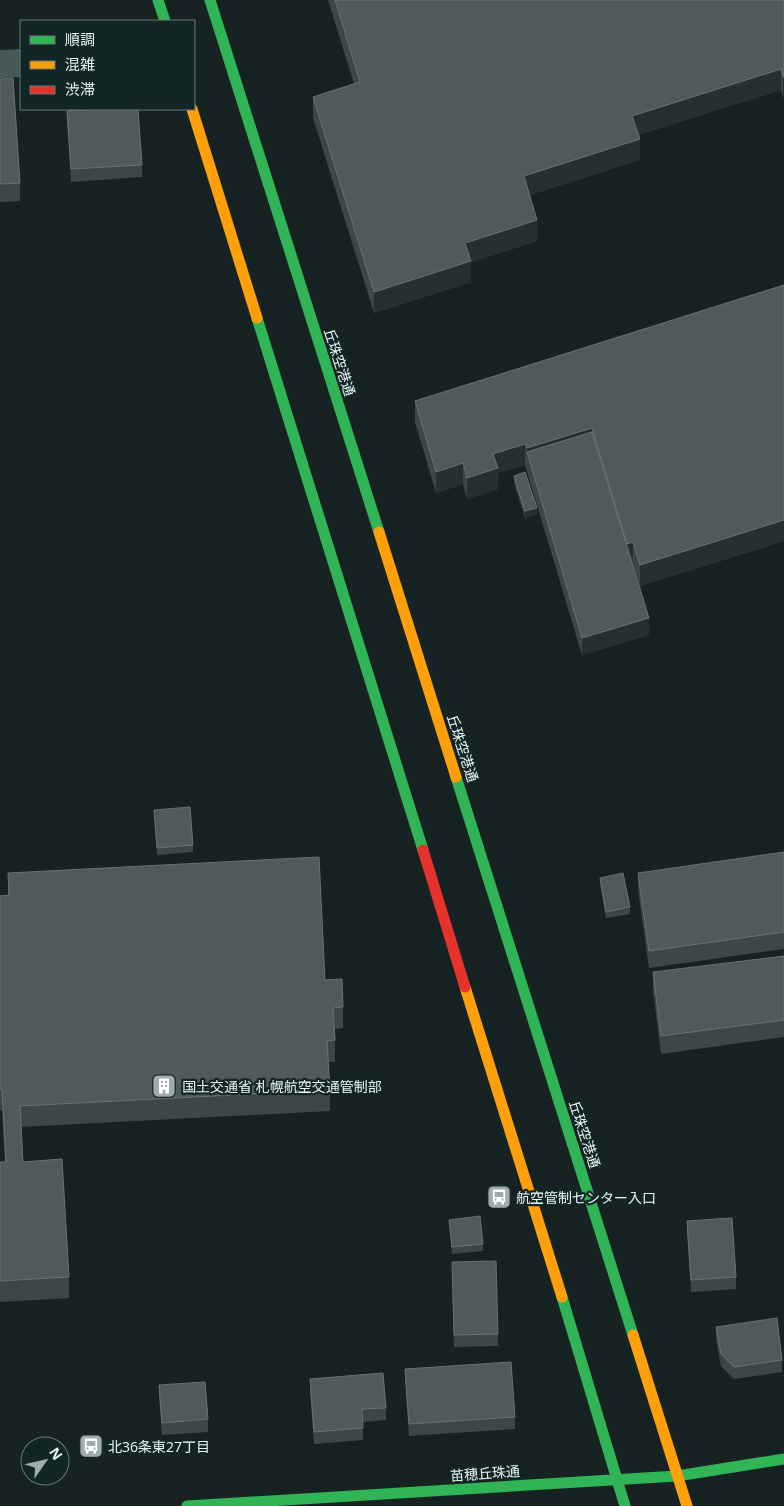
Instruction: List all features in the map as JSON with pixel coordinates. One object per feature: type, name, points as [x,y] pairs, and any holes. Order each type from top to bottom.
[{"type":"main road","points":[[158,0],[165,20]]},
{"type":"main road","name":"丘珠空港通","points":[[210,0],[687,1506]]},
{"type":"main road","points":[[192,110],[625,1506]]},
{"type":"main road","name":"苗穂丘珠通","points":[[187,1506],[678,1476],[784,1459]]},
{"type":"street","points":[[0,64],[20,63]]},
{"type":"building","points":[[335,0],[784,0],[784,77],[781,69],[632,116],[640,139],[524,176],[537,220],[465,243],[471,261],[374,292],[313,97],[360,82]]},
{"type":"building","points":[[13,78],[20,183],[0,184],[0,79]]},
{"type":"building","points":[[138,110],[142,165],[71,169],[67,111]]},
{"type":"building","points":[[784,285],[784,520],[640,565],[633,542],[627,544],[592,428],[527,448],[525,444],[493,454],[498,468],[467,478],[463,463],[436,472],[415,401]]},
{"type":"building","points":[[592,432],[649,618],[582,638],[527,452]]},
{"type":"building","points":[[525,472],[537,508],[525,511],[514,476]]},
{"type":"building","points":[[190,807],[193,845],[157,848],[154,810]]},
{"type":"building","points":[[784,852],[784,932],[649,951],[638,873]]},
{"type":"building","name":"国土交通省 札幌航空交通管制部","points":[[319,857],[325,980],[342,979],[343,1007],[333,1008],[335,1040],[327,1041],[330,1090],[20,1106],[23,1162],[62,1159],[69,1277],[0,1281],[0,1162],[6,1162],[2,1089],[0,1089],[0,896],[9,895],[8,873]]},
{"type":"building","points":[[623,873],[630,907],[606,912],[600,878]]},
{"type":"building","points":[[784,956],[784,1020],[661,1036],[653,972]]},
{"type":"building","points":[[480,1216],[483,1244],[452,1247],[449,1220]]},
{"type":"building","points":[[732,1218],[736,1277],[691,1280],[687,1221]]},
{"type":"building","points":[[496,1261],[498,1334],[454,1335],[452,1262]]},
{"type":"building","points":[[777,1318],[782,1360],[734,1367],[721,1354],[716,1327]]},
{"type":"building","points":[[511,1362],[515,1417],[409,1424],[405,1369]]},
{"type":"building","points":[[383,1373],[386,1408],[362,1409],[363,1428],[314,1432],[310,1379]]},
{"type":"building","points":[[205,1382],[208,1419],[162,1423],[159,1385]]},
{"type":"traffic: fast","points":[[158,0],[165,20]]},
{"type":"traffic: fast","points":[[210,0],[379,532]]},
{"type":"traffic: fast","points":[[257,318],[423,850]]},
{"type":"traffic: fast","points":[[456,777],[633,1335]]},
{"type":"traffic: fast","points":[[562,1297],[625,1506]]},
{"type":"traffic: fast","points":[[187,1506],[677,1476],[784,1459]]},
{"type":"traffic: slow","points":[[192,110],[257,318]]},
{"type":"traffic: slow","points":[[379,532],[456,777]]},
{"type":"traffic: slow","points":[[465,987],[562,1297]]},
{"type":"traffic: slow","points":[[633,1335],[687,1506]]},
{"type":"traffic: jam","points":[[423,850],[465,987]]},
{"type":"place","name":"国土交通省 札幌航空交通管制部","points":[[164,1086]]},
{"type":"place","name":"航空管制センター入口","points":[[499,1197]]},
{"type":"place","name":"北36条東27丁目","points":[[91,1446]]}]
